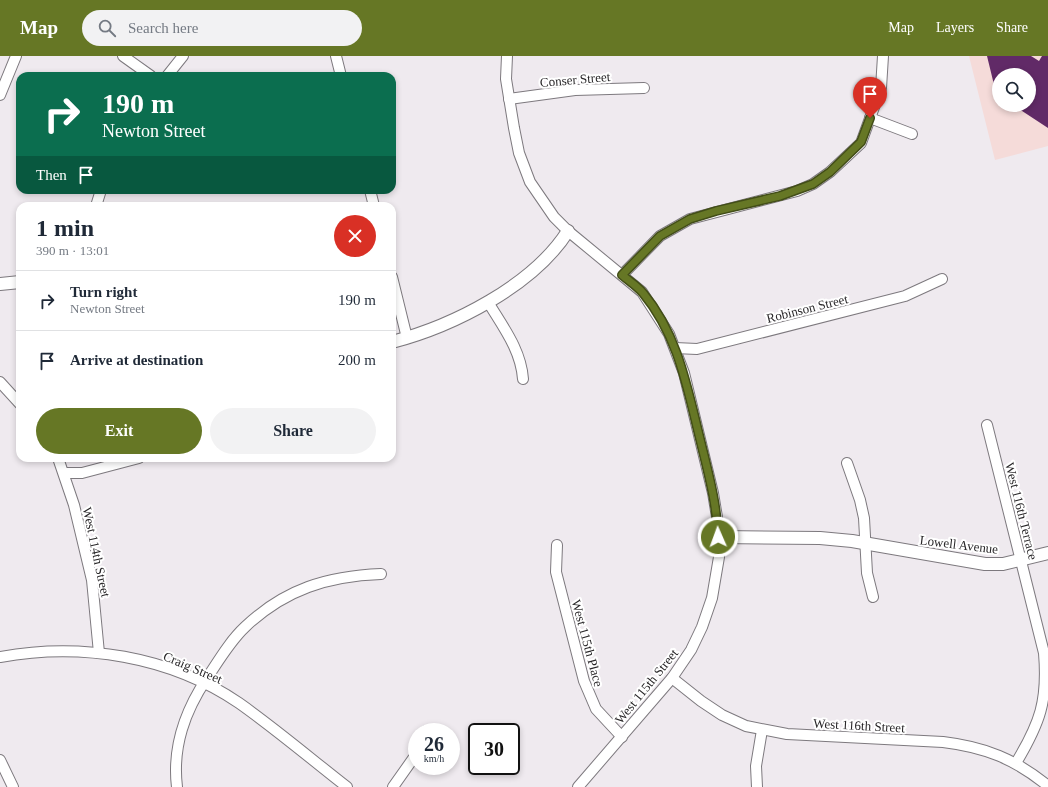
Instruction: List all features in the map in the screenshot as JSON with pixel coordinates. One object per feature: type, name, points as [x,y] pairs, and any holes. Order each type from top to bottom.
[{"type":"street","points":[[0,95],[16,56]]},
{"type":"street","points":[[123,56],[145,72]]},
{"type":"street","points":[[170,72],[184,56]]},
{"type":"street","points":[[336,56],[340,72]]},
{"type":"street","name":"West 115th Street","points":[[507,56],[506,80],[509,99],[519,153],[530,182],[554,217],[568,231],[642,292],[660,317],[675,348],[684,373],[713,493],[717,517],[717,572],[712,598],[702,627],[691,650],[672,678],[580,786]]},
{"type":"street","points":[[622,275],[660,236],[690,219],[716,211],[780,196],[813,184],[830,172],[861,142],[880,88],[883,56]]},
{"type":"street","name":"Conser Street","points":[[509,99],[582,90],[644,88]]},
{"type":"street","points":[[870,118],[912,134]]},
{"type":"street","points":[[396,341],[448,324],[488,302],[543,261],[559,245],[568,231]]},
{"type":"street","name":"Robinson Street","points":[[675,348],[697,349],[875,305],[905,296],[942,279]]},
{"type":"street","points":[[0,284],[16,282]]},
{"type":"street","points":[[396,293],[407,338]]},
{"type":"street","points":[[488,302],[514,344],[523,369],[524,380]]},
{"type":"street","points":[[0,382],[16,400]]},
{"type":"street","name":"West 116th Terrace","points":[[987,425],[1044,653],[1047,678],[1046,698],[1039,722],[1016,763]]},
{"type":"street","name":"West 114th Street","points":[[60,462],[64,473],[92,580],[99,653]]},
{"type":"street","points":[[64,473],[82,472],[123,462]]},
{"type":"street","points":[[847,463],[860,500],[864,518],[866,573],[873,597]]},
{"type":"street","name":"Lowell Avenue","points":[[718,537],[820,538],[980,563],[1003,564],[1048,553]]},
{"type":"street","name":"West 115th Place","points":[[557,544],[556,572],[584,681],[596,709],[622,736]]},
{"type":"street","points":[[177,787],[176,762],[178,741],[183,721],[190,705],[203,684],[244,627],[285,597],[308,587],[330,579],[354,575],[381,574]]},
{"type":"street","name":"Craig Street","points":[[0,657],[48,651],[99,653],[134,658],[164,667],[203,684],[238,703],[347,787]]},
{"type":"street","name":"West 116th Street","points":[[672,678],[701,702],[722,716],[746,726],[787,734],[966,744],[1001,755],[1033,774],[1048,786]]},
{"type":"street","points":[[757,787],[756,766],[762,730]]},
{"type":"street","points":[[0,760],[13,787]]},
{"type":"street","points":[[393,787],[408,766]]},
{"type":"shaded area","points":[[969,56],[1048,56],[1048,146],[995,160]]},
{"type":"building","points":[[987,56],[1031,56],[1039,61],[1042,56],[1048,56],[1048,128],[1024,112],[1036,112],[1036,68],[992,68],[992,77]]},
{"type":"route","points":[[718,537],[717,517],[713,493],[684,373],[675,348],[660,317],[642,292],[622,275],[660,236],[690,219],[716,211],[780,196],[813,184],[830,172],[861,142],[870,118]]}]
